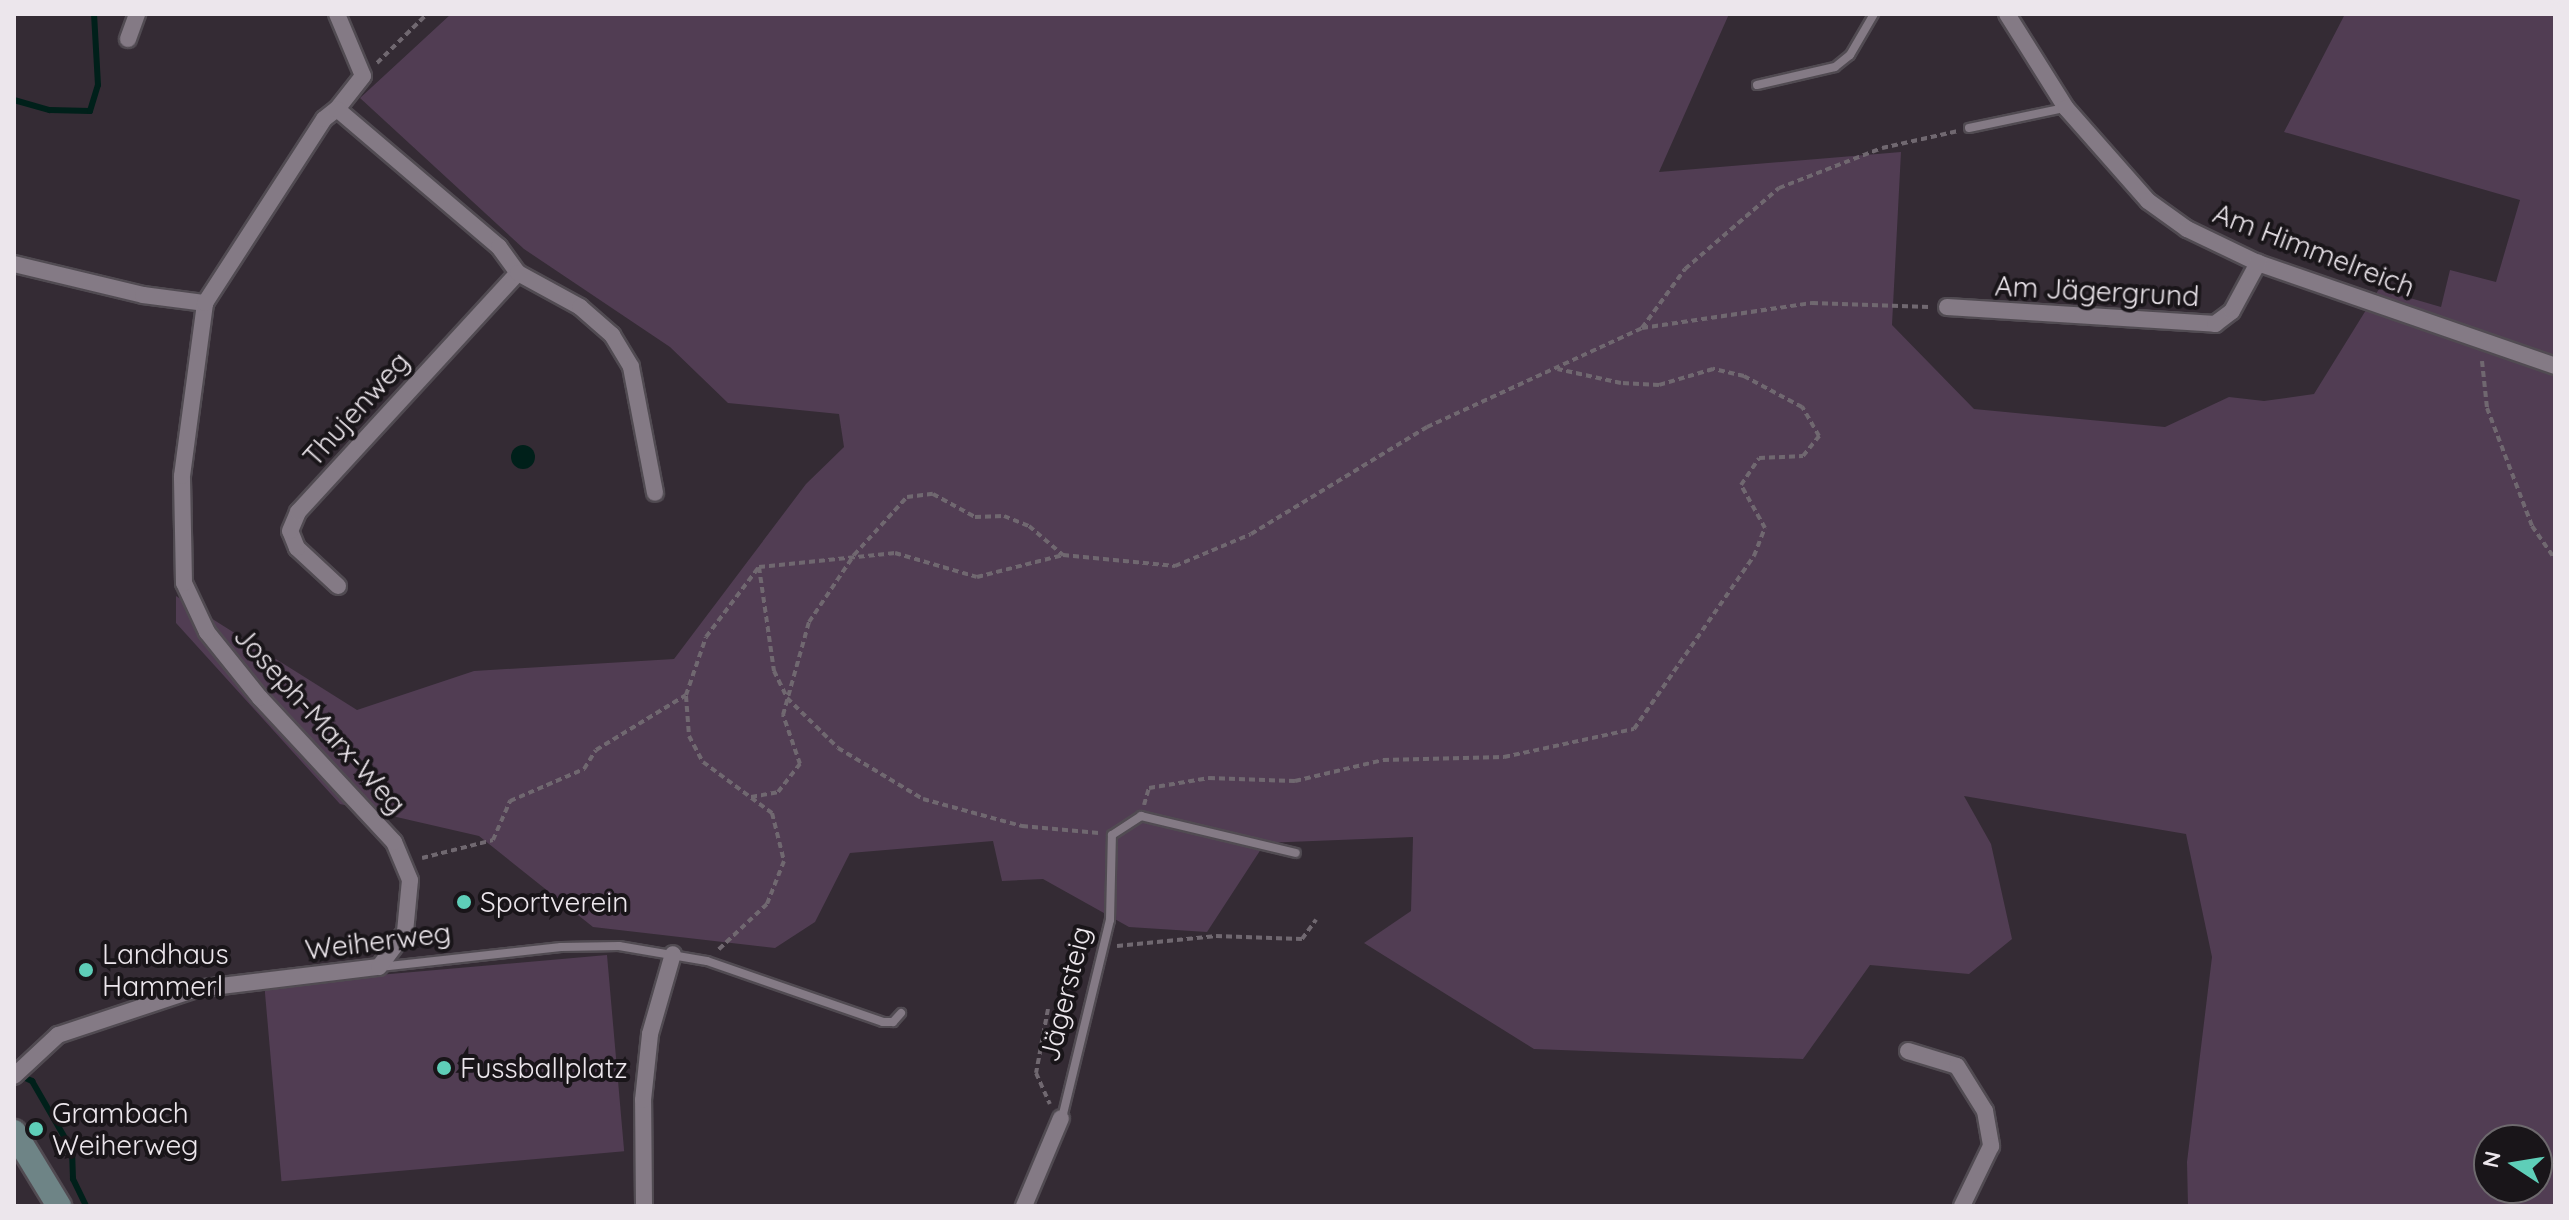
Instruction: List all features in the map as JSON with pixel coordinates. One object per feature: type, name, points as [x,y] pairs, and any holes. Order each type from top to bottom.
[{"type":"main road","points":[[14,1132],[59,1206]]},
{"type":"street","points":[[128,39],[137,14]]},
{"type":"street","points":[[337,14],[363,76]]},
{"type":"street","name":"Am Himmelreich","points":[[2007,14],[2066,108],[2148,201],[2187,229],[2258,263],[2555,366]]},
{"type":"street","name":"Joseph-Marx-Weg","points":[[363,76],[337,109],[312,132],[205,303],[182,476],[180,532],[186,592],[207,632],[270,709],[375,817],[404,863],[410,903],[405,932],[379,967]]},
{"type":"street","points":[[337,109],[499,247],[518,273],[580,307],[626,355],[655,493]]},
{"type":"street","name":"Am Jägergrund","points":[[1947,307],[2215,324],[2232,311],[2258,263]]},
{"type":"street","points":[[14,264],[143,295],[205,303]]},
{"type":"street","name":"Thujenweg","points":[[338,586],[297,548],[290,531],[298,512],[518,273]]},
{"type":"street","points":[[644,1206],[643,1100],[649,1047],[673,954]]},
{"type":"street","name":"Weiherweg","points":[[21,1072],[58,1035],[196,989],[379,967]]},
{"type":"street","points":[[1908,1051],[1957,1066],[1978,1093],[1990,1125],[1988,1155],[1962,1206]]},
{"type":"street","name":"Jägersteig","points":[[1024,1206],[1061,1118]]},
{"type":"lane","points":[[1757,85],[1835,67],[1850,55],[1874,14]]},
{"type":"lane","points":[[1969,128],[2066,108]]},
{"type":"lane","points":[[1112,835],[1141,816],[1296,853]]},
{"type":"lane","name":"Jägersteig","points":[[1061,1118],[1105,949],[1112,835]]},
{"type":"lane","name":"Weiherweg","points":[[379,967],[561,947],[619,946],[707,961],[883,1022],[893,1022],[901,1013]]},
{"type":"path","points":[[363,76],[427,14]]},
{"type":"path","points":[[1642,328],[1685,269],[1779,188],[1882,148],[1969,128]]},
{"type":"path","points":[[707,961],[767,904],[784,861],[772,813],[703,762],[689,736],[686,695],[706,637],[759,567],[895,553],[977,577],[1063,555],[1175,566],[1251,534],[1427,427],[1642,328],[1812,303],[1947,307]]},
{"type":"path","points":[[2479,338],[2487,408],[2532,526],[2555,559]]},
{"type":"path","points":[[1141,816],[1149,788],[1209,778],[1295,781],[1383,760],[1504,757],[1634,729],[1754,556],[1765,528],[1741,485],[1759,458],[1803,456],[1819,436],[1802,407],[1744,376],[1713,369],[1659,385],[1621,383],[1555,368]]},
{"type":"path","points":[[751,797],[778,792],[800,764],[784,728],[787,698],[809,622],[854,555],[907,497],[933,494],[975,517],[1004,516],[1029,526],[1063,555]]},
{"type":"path","points":[[759,567],[774,671],[787,698],[838,748],[923,799],[1022,826],[1112,835]]},
{"type":"path","points":[[404,863],[493,840],[510,801],[584,769],[596,750],[686,695]]},
{"type":"path","points":[[1105,949],[1165,938],[1302,939],[1316,920]]},
{"type":"path","points":[[1048,1009],[1036,1073],[1061,1118]]},
{"type":"shaded area","points":[[451,14],[1729,14],[1659,172],[1901,152],[1892,325],[1974,409],[2165,427],[2229,397],[2264,401],[2314,394],[2379,289],[2441,307],[2450,270],[2496,282],[2520,200],[2284,132],[2345,14],[2555,14],[2555,1206],[2188,1206],[2187,1162],[2212,957],[2186,834],[1964,796],[1991,844],[2012,939],[1969,974],[1870,965],[1803,1059],[1534,1049],[1364,943],[1411,911],[1413,837],[1265,843],[1207,932],[1129,927],[1043,879],[1002,881],[993,841],[850,853],[815,922],[775,948],[593,927],[479,836],[340,804],[176,623],[176,596],[357,710],[474,671],[674,659],[806,484],[844,447],[839,414],[728,403],[670,347],[524,249],[360,98]]},
{"type":"shaded area","points":[[523,445],[534,452],[535,457],[528,468],[523,469],[512,462],[511,457],[518,446]]},
{"type":"shaded area","name":"Fussballplatz","points":[[607,955],[624,1151],[281,1181],[264,985]]},
{"type":"waterway","points":[[14,100],[50,110],[90,111],[98,85],[94,14]]},
{"type":"waterway","points":[[17,1074],[32,1081],[72,1150],[73,1179],[86,1206]]},
{"type":"place","name":"Sportverein","points":[[464,902]]},
{"type":"place","name":"Landhaus Hammerl","points":[[86,970]]},
{"type":"place","name":"Fussballplatz","points":[[444,1068]]},
{"type":"place","name":"Grambach Weiherweg","points":[[36,1129]]}]
